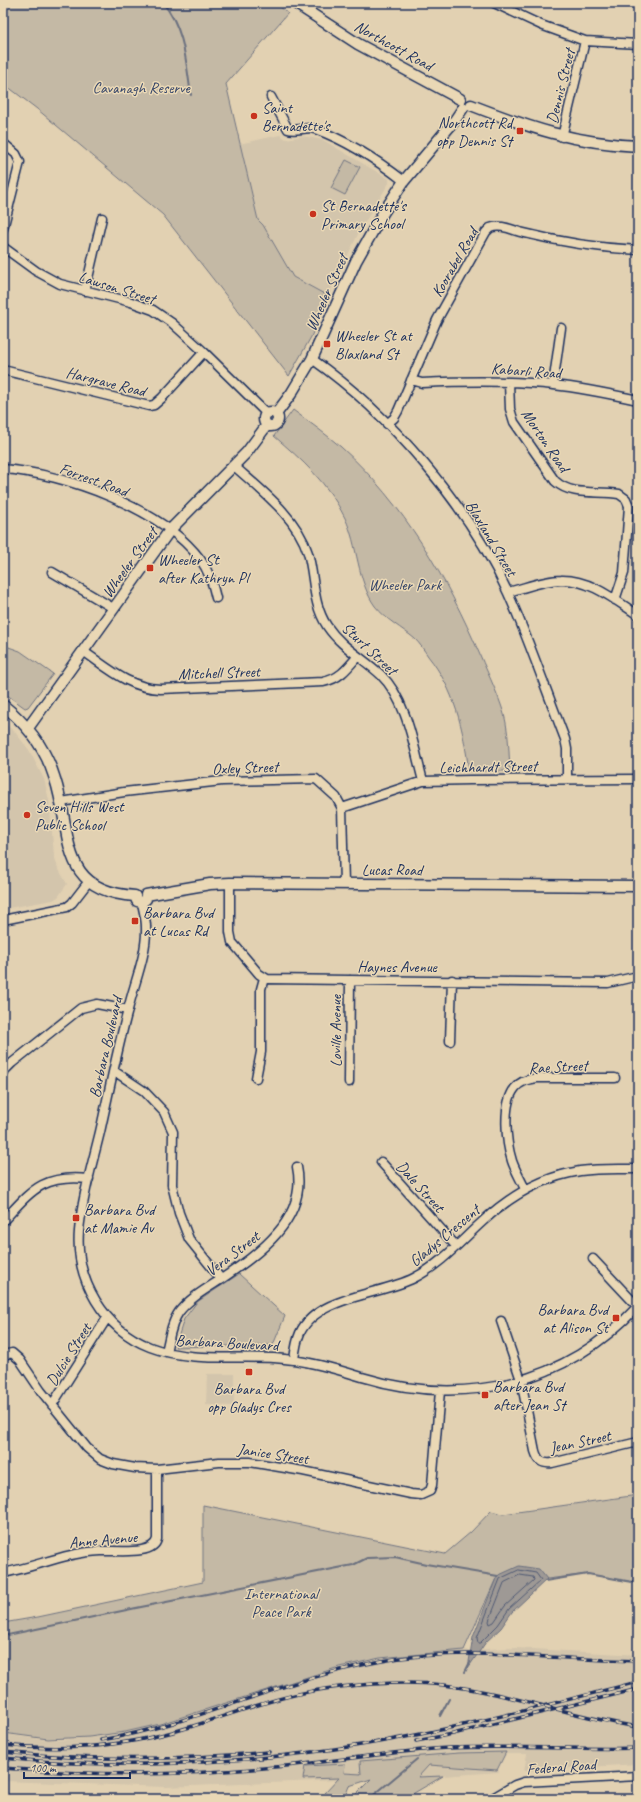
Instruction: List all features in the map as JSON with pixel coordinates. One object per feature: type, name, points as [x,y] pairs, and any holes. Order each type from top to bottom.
[{"type":"street","name":"Northcott Road","points":[[295,3],[358,44],[465,104],[562,137],[594,143],[638,146]]},
{"type":"street","points":[[494,3],[506,5],[541,25],[585,41],[638,44]]},
{"type":"street","name":"Dennis Street","points":[[562,137],[585,41]]},
{"type":"street","points":[[270,97],[288,129],[293,130],[312,128],[344,141],[404,181]]},
{"type":"street","name":"Wheeler Street","points":[[28,728],[170,530],[234,466],[259,438],[268,425],[264,419],[272,414],[291,394],[312,359],[356,261],[382,213],[404,181],[451,125],[465,104]]},
{"type":"street","points":[[3,142],[16,154],[20,162],[3,228]]},
{"type":"street","points":[[84,291],[102,218]]},
{"type":"street","name":"Koorabel Road","points":[[387,424],[394,418],[398,411],[450,296],[486,232],[490,228],[502,227],[548,239],[583,245],[638,250]]},
{"type":"street","name":"Lawson Street","points":[[3,247],[60,284],[131,302],[154,310],[172,323],[204,352],[263,410],[272,414]]},
{"type":"street","points":[[553,385],[561,328]]},
{"type":"street","name":"Hargrave Road","points":[[3,370],[149,406],[154,405],[162,398],[204,352]]},
{"type":"street","name":"Blaxland Street","points":[[312,359],[343,382],[387,424],[419,458],[463,515],[481,543],[508,592],[565,739],[567,749],[567,779]]},
{"type":"street","name":"Kabarli Road","points":[[411,380],[422,383],[509,382],[553,385],[638,400]]},
{"type":"street","name":"Morton Road","points":[[509,382],[512,419],[555,481],[563,488],[619,494],[627,501],[628,506],[624,573],[615,600]]},
{"type":"street","name":"Sturt Street","points":[[234,466],[295,526],[308,555],[314,595],[320,614],[336,638],[381,676],[395,694],[404,714],[423,782]]},
{"type":"street","name":"Forrest Road","points":[[3,469],[76,483],[120,501],[170,530],[188,545],[200,559],[211,579],[216,598]]},
{"type":"street","points":[[52,572],[113,608]]},
{"type":"street","points":[[508,592],[550,581],[569,580],[591,586],[638,615]]},
{"type":"street","name":"Mitchell Street","points":[[83,652],[132,684],[147,688],[160,689],[323,682],[335,679],[341,675],[357,657]]},
{"type":"street","points":[[3,705],[28,728],[44,751],[51,766],[61,802],[69,848],[80,871],[89,881],[72,903],[67,907],[3,920]]},
{"type":"street","name":"Oxley Street","points":[[61,802],[124,792],[222,780],[316,779],[336,797],[342,808]]},
{"type":"street","name":"Leichhardt Street","points":[[342,808],[423,782],[470,780],[638,779]]},
{"type":"street","points":[[342,808],[341,828],[344,884]]},
{"type":"street","name":"Lucas Road","points":[[89,881],[107,892],[141,897],[210,884],[230,883],[638,886]]},
{"type":"street","points":[[230,883],[230,938],[234,945],[264,978],[261,989],[261,1052],[256,1078]]},
{"type":"street","name":"Barbara Boulevard","points":[[141,897],[145,919],[146,938],[144,952],[128,1010],[89,1179],[79,1232],[80,1253],[89,1289],[107,1318],[133,1339],[148,1347],[166,1352],[185,1356],[294,1360],[316,1363],[400,1387],[440,1391],[486,1388],[521,1380],[556,1367],[582,1354],[609,1334],[638,1307]]},
{"type":"street","name":"Haynes Avenue","points":[[264,978],[272,980],[452,980],[608,983],[638,976]]},
{"type":"street","name":"Loville Avenue","points":[[349,1082],[350,980]]},
{"type":"street","points":[[450,1041],[452,980]]},
{"type":"street","points":[[3,1072],[80,1008],[97,1004],[128,1010]]},
{"type":"street","points":[[114,1071],[144,1091],[164,1112],[173,1132],[172,1185],[179,1213],[189,1239],[221,1279]]},
{"type":"street","name":"Rae Street","points":[[525,1189],[512,1162],[507,1138],[509,1100],[515,1087],[529,1079],[537,1078],[615,1078]]},
{"type":"street","name":"Dale Street","points":[[382,1162],[456,1246]]},
{"type":"street","name":"Vera Street","points":[[166,1352],[178,1313],[193,1298],[252,1258],[279,1233],[289,1217],[299,1188],[297,1166]]},
{"type":"street","name":"Gladys Crescent","points":[[294,1360],[296,1344],[300,1333],[313,1316],[336,1304],[414,1278],[456,1246],[511,1198],[525,1189],[556,1177],[581,1171],[638,1169]]},
{"type":"street","points":[[3,1221],[28,1194],[44,1184],[67,1178],[89,1179]]},
{"type":"street","points":[[593,1259],[638,1307]]},
{"type":"street","name":"Dulcie Street","points":[[52,1405],[107,1318]]},
{"type":"street","points":[[501,1321],[521,1380]]},
{"type":"street","name":"Janice Street","points":[[7,1354],[20,1360],[40,1391],[87,1448],[100,1458],[113,1464],[157,1469],[219,1462],[250,1462],[281,1466],[387,1490],[421,1495],[430,1491],[432,1485],[440,1391]]},
{"type":"street","name":"Jean Street","points":[[521,1380],[535,1451],[542,1463],[552,1463],[638,1442]]},
{"type":"street","name":"Anne Avenue","points":[[3,1573],[20,1570],[71,1554],[98,1551],[143,1550],[152,1548],[157,1539],[157,1469]]},
{"type":"street","name":"Federal Road","points":[[491,1799],[515,1785],[524,1782],[638,1776]]},
{"type":"shaded area","name":"St Bernadette's Primary School","points":[[280,135],[286,139],[302,136],[323,140],[389,179],[389,183],[360,230],[328,296],[293,277],[263,225],[258,220],[239,144]]},
{"type":"shaded area","name":"Seven Hills West Public School","points":[[3,722],[15,732],[29,750],[44,779],[49,800],[54,855],[58,868],[67,884],[58,897],[53,900],[3,909]]},
{"type":"shaded area","points":[[207,1374],[234,1374],[234,1406],[206,1405]]},
{"type":"shaded area","points":[[515,1648],[638,1655],[638,1764],[524,1771],[527,1754],[494,1754],[499,1772],[443,1776],[166,1787],[3,1781],[3,1734],[47,1740],[62,1740],[124,1733],[172,1721],[339,1667],[380,1658],[464,1649],[470,1651]]},
{"type":"green space","name":"Cavanagh Reserve","points":[[3,3],[275,3],[288,13],[226,84],[258,220],[263,225],[293,277],[328,296],[311,337],[289,376],[163,215],[37,109],[3,83]]},
{"type":"green space","points":[[346,160],[360,167],[345,195],[331,188]]},
{"type":"green space","name":"Wheeler Park","points":[[293,410],[335,442],[364,469],[404,518],[438,570],[467,626],[502,707],[507,729],[510,771],[469,771],[461,725],[445,682],[415,639],[389,620],[375,606],[365,586],[353,540],[345,518],[331,494],[314,473],[274,436]]},
{"type":"green space","points":[[3,645],[20,651],[53,674],[28,707],[25,708],[3,692]]},
{"type":"green space","points":[[239,1274],[285,1316],[273,1345],[175,1347],[184,1319],[197,1302]]},
{"type":"green space","name":"International Peace Park","points":[[638,1495],[638,1583],[588,1574],[547,1579],[497,1576],[464,1650],[380,1658],[339,1667],[160,1724],[125,1732],[89,1737],[48,1739],[3,1733],[3,1623],[203,1582],[203,1505],[445,1554],[471,1532],[491,1511],[503,1514]]},
{"type":"green space","points":[[506,1752],[497,1770],[429,1765],[418,1777],[443,1776],[404,1799],[351,1799],[371,1779],[349,1786],[344,1799],[338,1799],[325,1793],[339,1778],[303,1779],[305,1766],[345,1764],[344,1773],[361,1774],[360,1761],[459,1753]]},
{"type":"water","points":[[519,1566],[539,1569],[547,1579],[512,1612],[501,1628],[486,1642],[468,1668],[473,1637],[497,1576]]},
{"type":"waterway","points":[[163,3],[176,24],[180,35],[186,59],[191,95]]},
{"type":"waterway","points":[[3,1636],[353,1565],[367,1558],[395,1557],[426,1564],[498,1576]]},
{"type":"waterway","points":[[545,1581],[588,1574],[638,1583]]},
{"type":"waterway","points":[[465,1672],[470,1662]]},
{"type":"waterway","points":[[440,1716],[449,1699]]},
{"type":"waterway","points":[[369,1799],[417,1759]]},
{"type":"railway","points":[[101,1740],[137,1733],[311,1678],[382,1661],[414,1657],[478,1654],[638,1661]]},
{"type":"railway","points":[[3,1758],[48,1762],[137,1764],[227,1761],[317,1752],[431,1732],[638,1682]]},
{"type":"railway","points":[[3,1745],[50,1748],[97,1746],[121,1743],[167,1734],[264,1703],[302,1693],[366,1684],[392,1683],[444,1685],[469,1689],[517,1699],[614,1723],[638,1727]]},
{"type":"railway","points":[[416,1741],[453,1734],[638,1689]]},
{"type":"railway","points":[[3,1768],[105,1774],[206,1772],[274,1767],[449,1748],[638,1748]]},
{"type":"railway","points":[[3,1752],[103,1758],[203,1757],[269,1752]]},
{"type":"place","name":"Saint Bernadette's","points":[[254,116]]},
{"type":"place","name":"Northcott Rd opp Dennis St","points":[[520,131]]},
{"type":"place","name":"St Bernadette's Primary School","points":[[313,214]]},
{"type":"place","name":"Wheeler St at Blaxland St","points":[[327,344]]},
{"type":"place","name":"Wheeler St after Kathryn Pl","points":[[150,568]]},
{"type":"place","name":"Seven Hills West Public School","points":[[27,815]]},
{"type":"place","name":"Barbara Bvd at Lucas Rd","points":[[135,921]]},
{"type":"place","name":"Barbara Bvd at Mamie Av","points":[[76,1218]]},
{"type":"place","name":"Barbara Bvd at Alison St","points":[[616,1318]]},
{"type":"place","name":"Barbara Bvd opp Gladys Cres","points":[[249,1372]]},
{"type":"place","name":"Barbara Bvd after Jean St","points":[[485,1395]]}]
